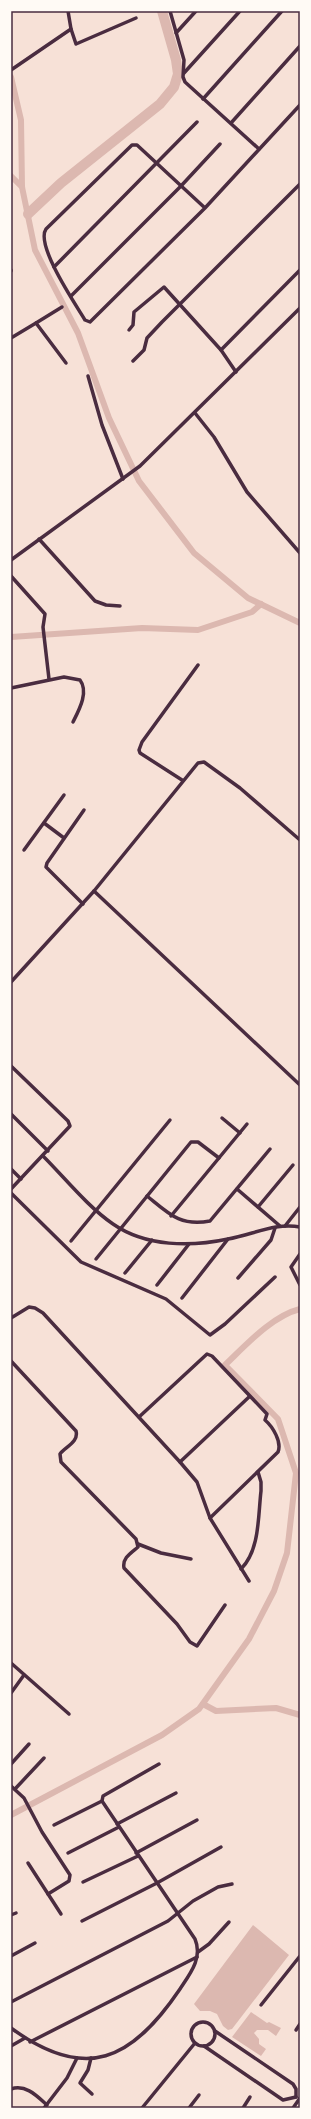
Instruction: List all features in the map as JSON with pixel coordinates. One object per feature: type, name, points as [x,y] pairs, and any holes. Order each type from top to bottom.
[{"type":"street","points":[[68,11],[71,29],[76,44],[136,18]]},
{"type":"street","points":[[170,11],[184,60],[183,74],[185,82],[259,149]]},
{"type":"street","points":[[176,33],[196,11]]},
{"type":"street","points":[[183,74],[240,11]]},
{"type":"street","points":[[203,98],[282,11]]},
{"type":"street","points":[[11,70],[71,29]]},
{"type":"street","points":[[231,123],[300,46]]},
{"type":"street","points":[[205,208],[137,145],[132,145],[44,232],[44,238],[54,268],[87,322],[93,321],[205,208],[300,105]]},
{"type":"street","points":[[54,268],[197,122]]},
{"type":"street","points":[[71,296],[181,186],[220,144]]},
{"type":"street","points":[[133,361],[144,350],[150,334],[180,305],[256,225],[300,184]]},
{"type":"street","points":[[221,350],[300,270]]},
{"type":"street","points":[[129,330],[133,325],[134,312],[162,287],[221,350],[236,372]]},
{"type":"street","points":[[11,338],[62,307]]},
{"type":"street","points":[[11,560],[140,466],[300,308]]},
{"type":"street","points":[[36,323],[66,363]]},
{"type":"street","points":[[88,376],[102,425],[124,478]]},
{"type":"street","points":[[195,413],[214,437],[247,492],[300,553]]},
{"type":"street","points":[[39,539],[95,601],[106,605],[120,606]]},
{"type":"street","points":[[11,576],[44,614],[43,627],[49,679]]},
{"type":"street","points":[[182,780],[140,753],[139,750],[142,742],[198,665]]},
{"type":"street","points":[[11,688],[49,679],[72,677],[80,680],[82,684],[83,699],[73,722]]},
{"type":"street","points":[[11,982],[83,904],[182,780],[198,763],[206,763],[246,792],[300,840]]},
{"type":"street","points":[[24,850],[64,795]]},
{"type":"street","points":[[83,904],[46,867],[47,863],[84,810]]},
{"type":"street","points":[[44,823],[64,838]]},
{"type":"street","points":[[94,891],[300,1085]]},
{"type":"street","points":[[11,1066],[70,1124],[69,1128],[44,1156],[11,1189]]},
{"type":"street","points":[[11,1114],[48,1151]]},
{"type":"street","points":[[222,1118],[240,1133]]},
{"type":"street","points":[[71,1241],[170,1120]]},
{"type":"street","points":[[171,1216],[247,1124]]},
{"type":"street","points":[[96,1260],[120,1228],[193,1141],[198,1142],[219,1158]]},
{"type":"street","points":[[147,1196],[171,1216],[189,1223],[210,1221],[270,1149]]},
{"type":"street","points":[[44,1156],[97,1210],[120,1228],[152,1240],[172,1244],[189,1244],[228,1239],[280,1226],[300,1227]]},
{"type":"street","points":[[258,1206],[294,1165]]},
{"type":"street","points":[[11,1170],[21,1179]]},
{"type":"street","points":[[237,1190],[258,1206],[280,1226]]},
{"type":"street","points":[[11,1193],[82,1262],[166,1300],[210,1335],[225,1324],[275,1277]]},
{"type":"street","points":[[285,1226],[300,1207]]},
{"type":"street","points":[[238,1278],[271,1240],[275,1228]]},
{"type":"street","points":[[182,1298],[228,1239]]},
{"type":"street","points":[[125,1273],[152,1240]]},
{"type":"street","points":[[157,1285],[189,1244]]},
{"type":"street","points":[[300,1254],[291,1267],[300,1285]]},
{"type":"street","points":[[11,1318],[29,1307],[35,1308],[43,1313],[180,1462],[197,1482],[210,1518],[248,1581]]},
{"type":"street","points":[[139,1417],[208,1354],[212,1356],[266,1414],[265,1420],[272,1426],[280,1448],[275,1456],[210,1518]]},
{"type":"street","points":[[11,1361],[76,1431],[77,1436],[75,1440],[60,1454],[61,1462],[132,1534],[138,1544],[161,1553],[191,1559]]},
{"type":"street","points":[[180,1462],[249,1397]]},
{"type":"street","points":[[241,1569],[251,1556],[254,1544],[261,1490],[261,1482],[258,1472]]},
{"type":"street","points":[[138,1544],[138,1548],[125,1559],[123,1564],[124,1568],[194,1644],[197,1646],[225,1605]]},
{"type":"street","points":[[11,1663],[69,1714]]},
{"type":"street","points":[[11,1693],[24,1675]]},
{"type":"street","points":[[11,1764],[29,1744]]},
{"type":"street","points":[[15,1789],[44,1758]]},
{"type":"street","points":[[54,1825],[102,1801],[103,1796],[159,1764]]},
{"type":"street","points":[[11,1786],[26,1801],[71,1878],[48,1894]]},
{"type":"street","points":[[68,1853],[176,1793]]},
{"type":"street","points":[[11,2028],[30,2042],[44,2049],[77,2058],[91,2058],[115,2053],[136,2041],[148,2031],[189,1975],[197,1956],[198,1952],[195,1939],[102,1801]]},
{"type":"street","points":[[83,1882],[137,1854],[197,1820]]},
{"type":"street","points":[[82,1921],[157,1883],[221,1847]]},
{"type":"street","points":[[28,1863],[61,1914]]},
{"type":"street","points":[[11,2002],[173,1918],[193,1901],[218,1887],[232,1884]]},
{"type":"street","points":[[11,1915],[16,1912]]},
{"type":"street","points":[[198,1952],[209,1944],[228,1922]]},
{"type":"street","points":[[11,1956],[35,1943]]},
{"type":"street","points":[[30,2042],[197,1956]]},
{"type":"street","points":[[261,2005],[299,1956]]},
{"type":"street","points":[[208,2022],[215,2031],[293,2084],[299,2099],[283,2100],[204,2046],[195,2043],[190,2033],[196,2023],[208,2022]]},
{"type":"street","points":[[296,2030],[300,2024]]},
{"type":"street","points":[[204,2046],[212,2042],[215,2031]]},
{"type":"street","points":[[11,2046],[24,2038]]},
{"type":"street","points":[[142,2108],[195,2043]]},
{"type":"street","points":[[11,2089],[19,2088],[30,2090],[46,2107],[67,2078],[77,2058]]},
{"type":"street","points":[[91,2058],[88,2070],[80,2083],[92,2094]]},
{"type":"street","points":[[189,2108],[199,2095]]},
{"type":"street","points":[[243,2108],[250,2097]]},
{"type":"street","points":[[293,2108],[299,2099]]},
{"type":"shaded area","points":[[253,1925],[289,1955],[232,2029],[228,2030],[223,2026],[217,2014],[210,2011],[200,2011],[194,2004]]},
{"type":"shaded area","points":[[251,2012],[267,2023],[269,2022],[281,2028],[276,2036],[268,2030],[257,2030],[254,2033],[259,2039],[259,2044],[266,2049],[261,2056],[232,2037]]},
{"type":"waterway","points":[[28,214],[61,183],[160,104],[174,87],[178,74],[176,60],[162,11]]},
{"type":"waterway","points":[[11,77],[21,120],[22,187],[35,250],[78,333],[109,418],[139,481],[194,553],[248,598],[300,623]]},
{"type":"waterway","points":[[11,176],[22,187]]},
{"type":"waterway","points":[[11,637],[142,628],[198,630],[252,612],[261,604]]},
{"type":"waterway","points":[[11,1815],[162,1735],[199,1709],[249,1639],[274,1591],[287,1553],[296,1473],[278,1419],[225,1365],[260,1332],[279,1318],[300,1309]]},
{"type":"waterway","points":[[203,1704],[216,1711],[276,1708],[300,1715]]}]
